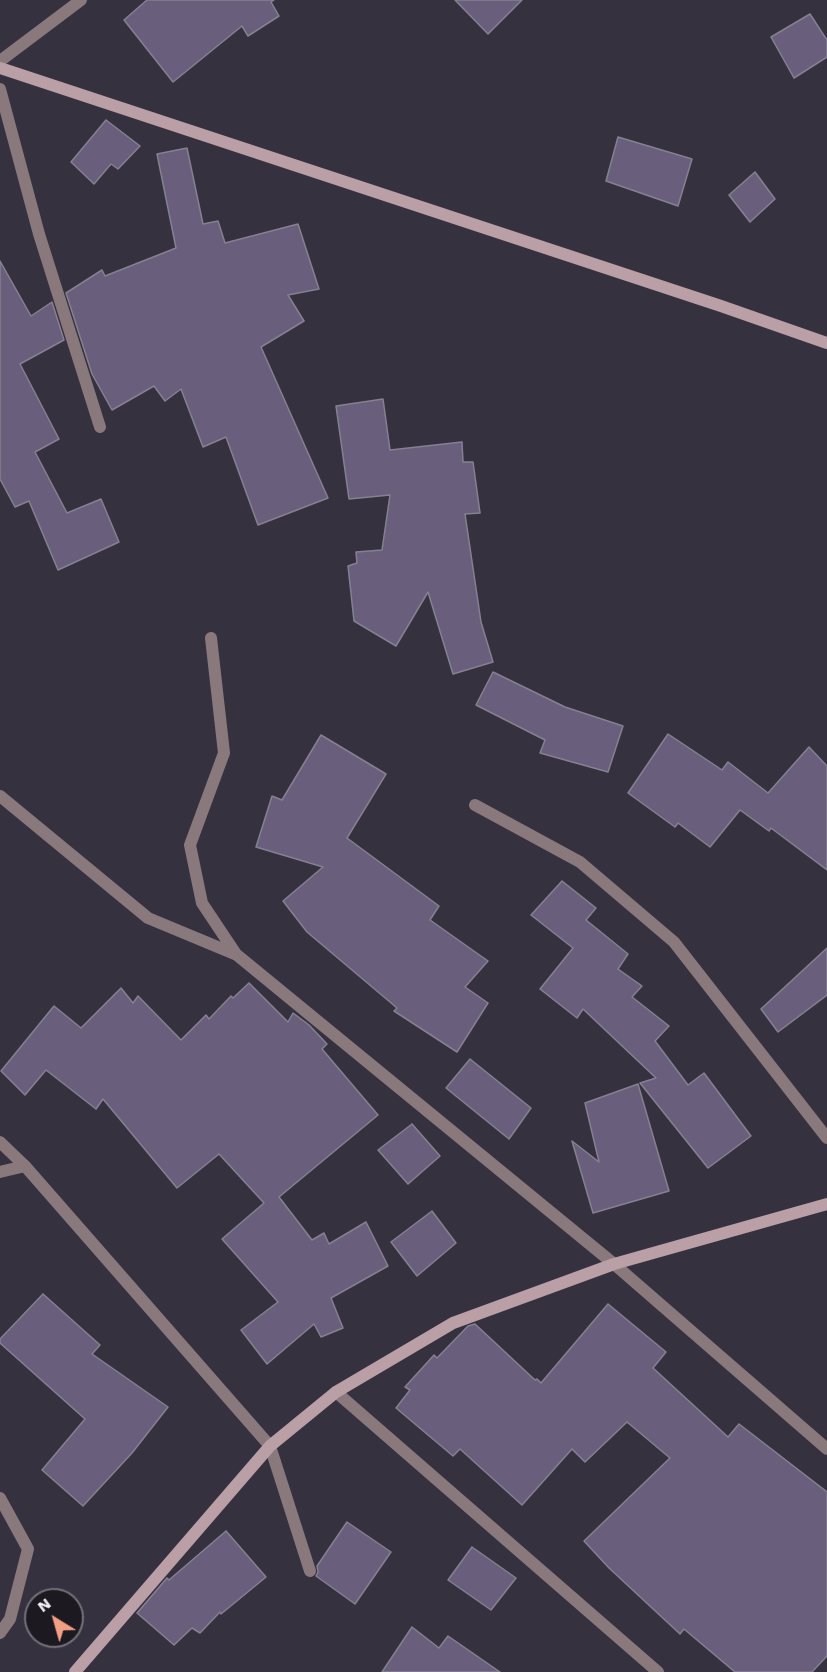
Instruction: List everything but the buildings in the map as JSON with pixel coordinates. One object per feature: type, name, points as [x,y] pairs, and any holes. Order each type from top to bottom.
[{"type":"street","points":[[0,61],[81,0]]},
{"type":"street","points":[[0,68],[710,302],[827,343]]},
{"type":"street","points":[[0,89],[39,234],[100,427]]},
{"type":"street","points":[[211,638],[224,753],[190,845],[202,903],[237,955],[614,1264],[827,1449]]},
{"type":"street","points":[[0,796],[148,918],[237,955]]},
{"type":"street","points":[[475,805],[580,862],[674,942],[827,1138]]},
{"type":"street","points":[[0,1142],[25,1166],[270,1446],[310,1571]]},
{"type":"street","points":[[0,1172],[25,1166]]},
{"type":"street","points":[[75,1672],[270,1446],[336,1392],[453,1323],[614,1264],[827,1204]]},
{"type":"street","points":[[336,1392],[658,1672]]},
{"type":"street","points":[[0,1498],[28,1549],[10,1619],[0,1633]]}]
